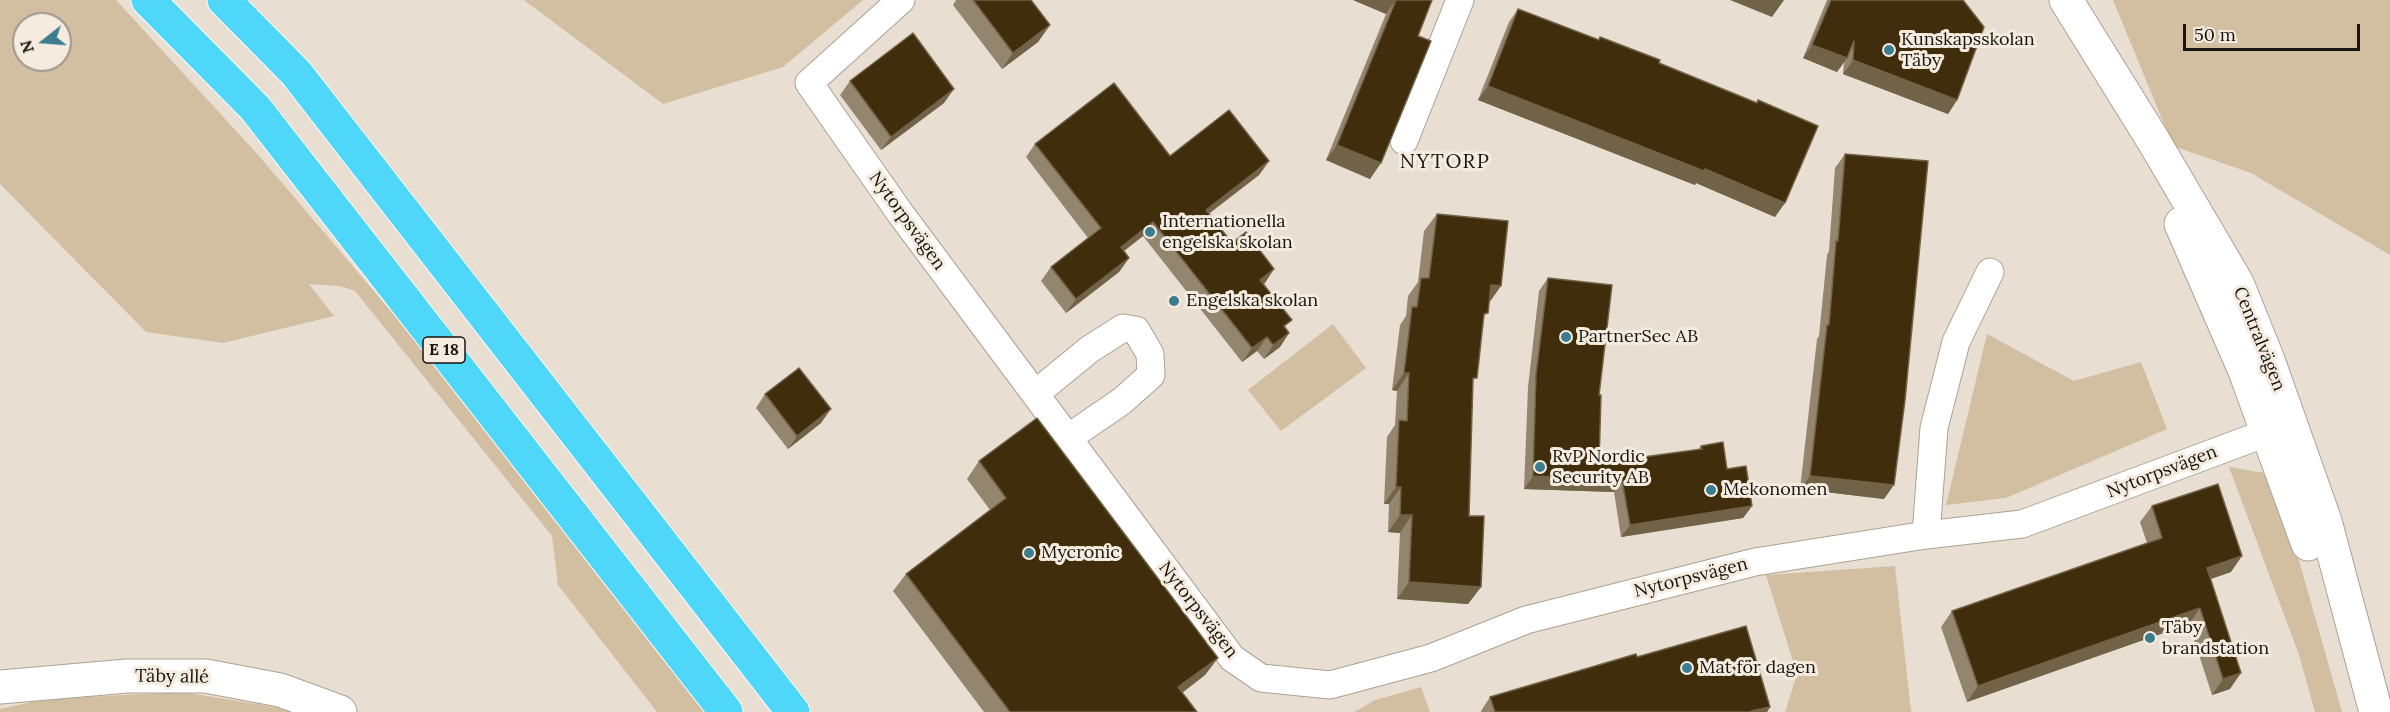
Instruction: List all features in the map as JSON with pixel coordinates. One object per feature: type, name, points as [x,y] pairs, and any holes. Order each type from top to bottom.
[{"type":"highway","name":"E 18","points":[[148,0],[255,108],[726,712]]},
{"type":"highway","points":[[224,0],[296,73],[793,712]]},
{"type":"street","name":"Nytorpsvägen","points":[[901,0],[809,83],[900,213],[1232,658],[1261,678],[1330,685],[1431,658],[1526,620],[1744,564],[1926,535],[2022,524],[2280,428]]},
{"type":"street","points":[[1404,141],[1460,0]]},
{"type":"street","name":"Centralvägen","points":[[2045,0],[2140,150],[2181,223],[2241,360],[2280,428],[2325,521],[2376,712]]},
{"type":"street","name":"Centralvägen","points":[[2066,0],[2153,140],[2237,283],[2280,428],[2304,527],[2355,712]]},
{"type":"street","points":[[1926,535],[1934,428],[1956,342],[1990,272]]},
{"type":"street","points":[[1035,394],[1090,349],[1123,328],[1136,330],[1150,354],[1151,375],[1122,401],[1068,438]]},
{"type":"street","name":"Täby allé","points":[[0,687],[127,676],[206,676],[280,690],[340,712]]},
{"type":"shaded area","points":[[0,0],[116,0],[260,157],[446,376],[708,712],[657,712],[558,585],[552,536],[355,291],[340,286],[309,284],[334,316],[223,343],[146,332],[0,184]]},
{"type":"shaded area","points":[[524,0],[863,0],[783,67],[663,104]]},
{"type":"shaded area","points":[[2113,0],[2390,0],[2390,255],[2251,173],[2173,146]]},
{"type":"shaded area","points":[[1333,324],[1366,368],[1281,431],[1248,390]]},
{"type":"shaded area","points":[[1987,334],[2074,381],[2141,362],[2167,429],[2006,498],[1946,505]]},
{"type":"shaded area","points":[[2229,467],[2264,473],[2292,536],[2342,712],[2315,712],[2299,655]]},
{"type":"shaded area","points":[[1895,566],[1911,711],[1913,712],[1785,712],[1797,674],[1766,575]]},
{"type":"shaded area","points":[[1421,687],[1430,712],[1354,712],[1375,700]]},
{"type":"shaded area","points":[[183,692],[305,712],[0,712],[0,709],[45,699]]},
{"type":"building","points":[[973,0],[1031,0],[1050,25],[1013,53]]},
{"type":"building","points":[[1396,0],[1432,0],[1418,36],[1431,41],[1381,163],[1337,145]]},
{"type":"building","name":"Kunskapsskolan Täby","points":[[1831,0],[1963,0],[1984,27],[1957,100],[1853,60],[1854,41],[1847,58],[1812,45]]},
{"type":"building","points":[[1518,9],[1660,60],[1659,63],[1757,103],[1758,100],[1818,126],[1785,203],[1705,169],[1704,171],[1488,86]]},
{"type":"building","points":[[913,33],[954,89],[891,137],[850,81]]},
{"type":"building","name":"Internationella engelska skolan","points":[[1114,83],[1170,156],[1229,110],[1269,161],[1206,210],[1232,243],[1246,232],[1274,269],[1260,280],[1292,320],[1284,326],[1289,333],[1273,345],[1267,337],[1252,348],[1153,222],[1121,247],[1129,258],[1076,299],[1051,267],[1101,228],[1035,144]]},
{"type":"building","points":[[1845,154],[1928,161],[1905,400],[1894,485],[1810,476],[1827,325],[1829,325]]},
{"type":"building","points":[[1437,214],[1508,221],[1501,286],[1491,285],[1488,313],[1484,314],[1477,378],[1473,378],[1469,516],[1484,516],[1481,587],[1409,582],[1412,515],[1400,515],[1401,487],[1396,487],[1399,420],[1407,421],[1409,373],[1404,373],[1412,307],[1417,307],[1421,278],[1429,278]]},
{"type":"building","points":[[1548,278],[1612,285],[1599,395],[1601,395],[1599,463],[1702,449],[1701,446],[1723,442],[1727,469],[1746,466],[1752,506],[1630,525],[1622,480],[1533,476],[1536,375]]},
{"type":"building","points":[[799,368],[831,409],[797,436],[765,394]]},
{"type":"building","name":"Mycronic","points":[[1037,418],[1218,658],[1178,687],[1197,712],[1010,712],[906,574],[1006,498],[979,461]]},
{"type":"building","points":[[2218,484],[2242,556],[2207,568],[2241,673],[2223,679],[2200,608],[1978,686],[1952,611],[2162,538],[2152,506]]},
{"type":"building","points":[[1746,626],[1770,707],[1751,712],[1495,712],[1490,697],[1636,654],[1637,657]]},
{"type":"place","name":"Kunskapsskolan Täby","points":[[1889,50]]},
{"type":"place","name":"Internationella engelska skolan","points":[[1150,232]]},
{"type":"place","name":"Engelska skolan","points":[[1174,301]]},
{"type":"place","name":"PartnerSec AB","points":[[1566,337]]},
{"type":"place","name":"RvP Nordic Security AB","points":[[1540,467]]},
{"type":"place","name":"Mekonomen","points":[[1711,490]]},
{"type":"place","name":"Mycronic","points":[[1029,553]]},
{"type":"place","name":"Täby brandstation","points":[[2150,638]]},
{"type":"place","name":"Mat för dagen","points":[[1687,668]]},
{"type":"district","name":"NYTORP","points":[[1445,162]]}]
